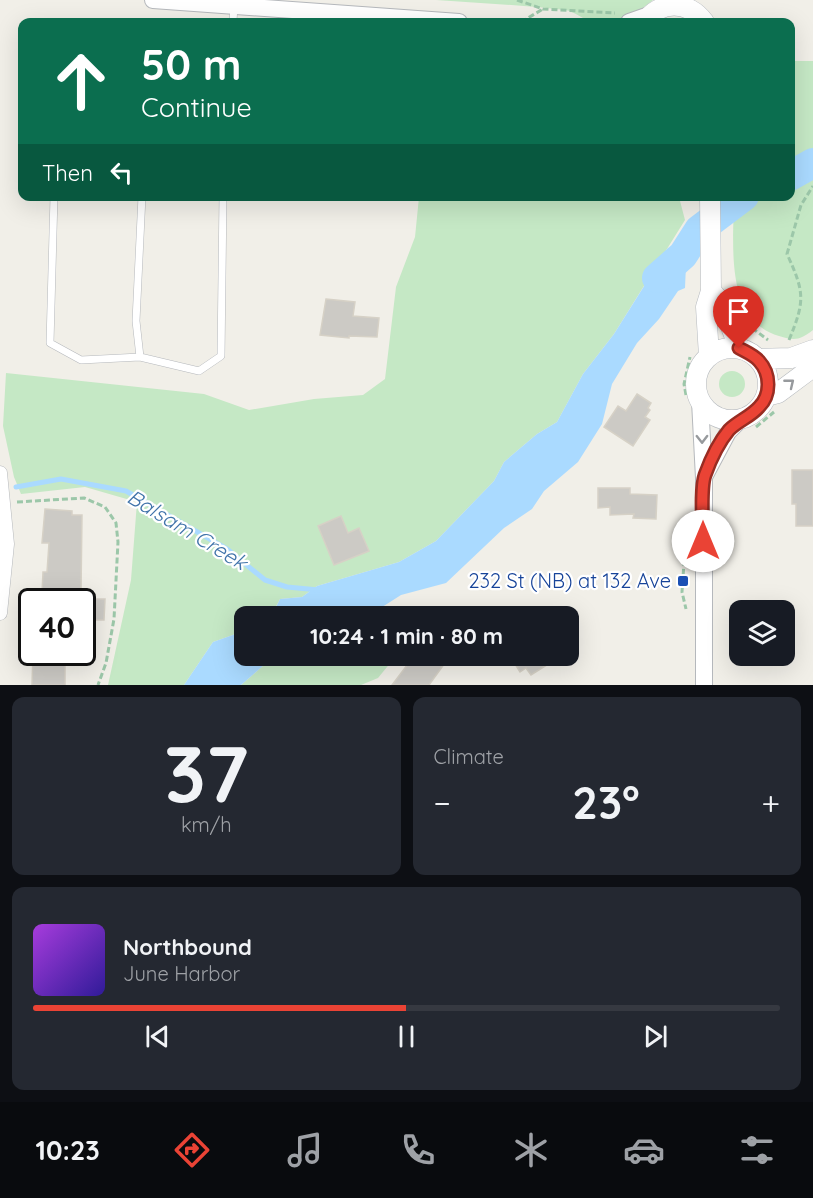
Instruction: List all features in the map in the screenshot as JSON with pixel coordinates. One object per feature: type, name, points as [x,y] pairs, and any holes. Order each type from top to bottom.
[{"type":"main road","points":[[656,11],[676,4],[699,12]]},
{"type":"main road","points":[[709,356],[706,307],[710,284],[710,201]]},
{"type":"main road","points":[[710,284],[722,303],[739,348]]},
{"type":"main road","points":[[771,404],[766,372],[758,359],[739,348],[723,349],[709,356],[701,365],[696,377],[696,389],[700,401],[718,417],[747,424],[752,413],[760,406],[771,404],[778,393],[813,367]]},
{"type":"main road","points":[[758,359],[791,358],[813,350]]},
{"type":"street","points":[[153,0],[234,10],[384,18]]},
{"type":"street","points":[[639,18],[656,11]]},
{"type":"street","points":[[700,401],[704,478],[704,685]]},
{"type":"street","points":[[704,478],[728,432],[747,424]]},
{"type":"street","points":[[0,473],[7,544],[0,613]]},
{"type":"lane","points":[[54,201],[50,343],[81,360],[140,357],[199,371],[221,356],[223,201]]},
{"type":"lane","points":[[140,357],[136,321],[142,201]]},
{"type":"path","points":[[517,0],[543,9],[584,12]]},
{"type":"path","points":[[528,18],[543,9]]},
{"type":"path","points":[[787,344],[800,312],[801,300],[795,271],[787,254],[801,206],[813,186]]},
{"type":"path","points":[[747,424],[771,404]]},
{"type":"path","points":[[3,502],[84,498],[105,507],[116,523],[118,542],[114,619],[106,663],[98,685]]},
{"type":"green space","points":[[436,0],[653,0],[623,18],[584,18],[565,10]]},
{"type":"green space","points":[[795,61],[813,61],[813,330],[801,338],[789,339],[761,327],[748,314],[740,297],[736,277],[733,235],[734,201],[795,201]]},
{"type":"green space","points":[[419,201],[680,201],[685,220],[614,334],[583,374],[557,422],[537,434],[504,462],[494,481],[436,541],[399,562],[317,586],[302,597],[280,599],[276,606],[234,606],[234,635],[213,642],[184,685],[108,685],[131,580],[137,502],[85,487],[21,494],[14,477],[3,426],[6,373],[204,394],[249,410],[314,399],[363,395],[385,379],[396,287],[415,237]]},
{"type":"green space","points":[[732,371],[741,375],[745,384],[741,393],[732,397],[723,393],[719,384],[723,375]]},
{"type":"green space","points":[[263,666],[388,666],[378,678],[361,685],[241,685]]},
{"type":"water","points":[[687,242],[685,288],[678,291],[659,319],[637,343],[612,384],[602,424],[578,462],[544,491],[532,509],[504,528],[446,583],[401,595],[384,606],[276,606],[280,599],[302,597],[317,586],[399,562],[436,541],[494,481],[504,462],[537,434],[557,422],[583,374],[614,334],[668,248]]},
{"type":"water","points":[[234,635],[234,666],[263,666],[241,685],[184,685],[213,642]]},
{"type":"building","points":[[326,299],[355,302],[353,316],[379,318],[377,337],[349,336],[349,338],[320,335]]},
{"type":"building","points":[[637,394],[651,403],[648,408],[650,410],[645,417],[650,420],[633,446],[604,427],[618,406],[626,411]]},
{"type":"building","points":[[792,470],[813,470],[813,526],[796,526],[796,504],[792,504]]},
{"type":"building","points":[[598,488],[630,488],[630,494],[657,495],[656,519],[633,518],[634,514],[610,515],[610,507],[598,508]]},
{"type":"building","points":[[45,509],[72,511],[72,515],[82,515],[81,588],[42,588],[43,572],[47,572],[49,543],[42,543]]},
{"type":"building","points":[[341,516],[348,533],[359,528],[369,551],[334,565],[318,526]]},
{"type":"building","points":[[96,599],[105,599],[104,620],[96,620]]},
{"type":"building","points":[[33,666],[65,666],[65,685],[32,685]]},
{"type":"building","points":[[406,666],[443,666],[429,685],[392,685]]},
{"type":"building","points":[[516,666],[545,666],[531,675],[526,668],[520,672]]},
{"type":"waterway","points":[[795,173],[813,163]]},
{"type":"waterway","points":[[657,278],[683,255],[699,230],[737,201]]},
{"type":"waterway","name":"Balsam Creek","points":[[16,487],[61,479],[126,491],[227,549],[265,580],[287,587],[319,590]]},
{"type":"place","name":"232 St (NB) at 132 Ave","points":[[683,581]]},
{"type":"route","points":[[703,541],[704,478],[712,458],[728,432],[742,418],[760,406],[766,396],[768,384],[766,372],[758,359],[739,348]]}]
